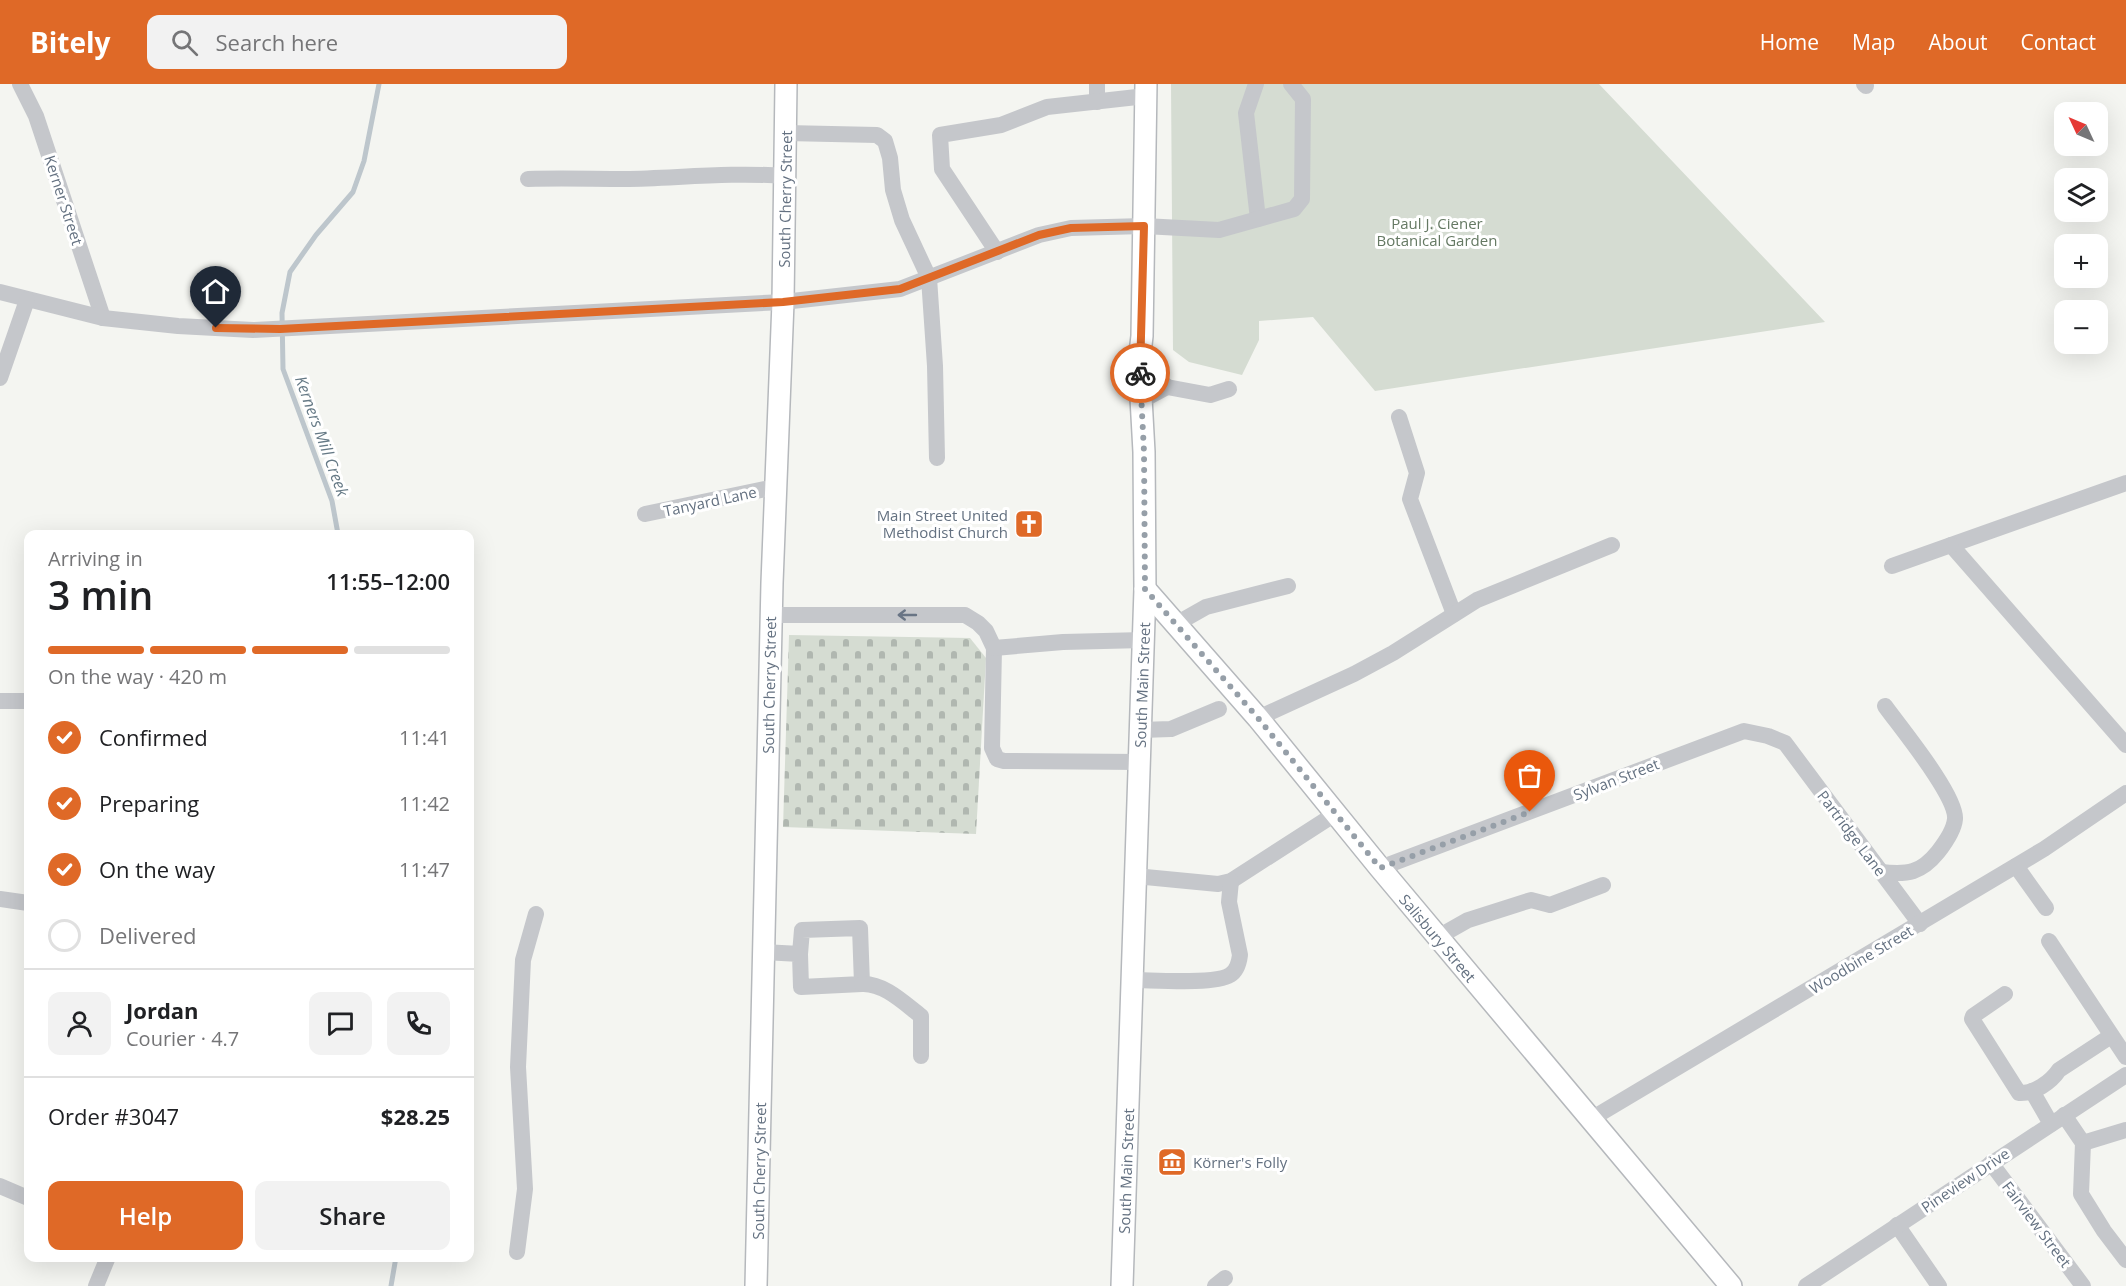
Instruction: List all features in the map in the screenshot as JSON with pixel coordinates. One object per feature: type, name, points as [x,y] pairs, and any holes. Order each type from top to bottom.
[{"type":"main road","name":"South Cherry Street","points":[[756,1286],[771,615],[783,302],[786,84]]},
{"type":"main road","name":"South Main Street","points":[[1122,1286],[1144,640],[1145,589],[1139,362],[1142,336],[1146,90]]},
{"type":"main road","name":"Salisbury Street","points":[[1145,589],[1258,718],[1438,938],[1731,1286]]},
{"type":"street","name":"Kerner Street","points":[[21,84],[36,116],[103,318]]},
{"type":"street","points":[[1097,84],[1097,102]]},
{"type":"street","points":[[1256,84],[1246,113],[1258,219]]},
{"type":"street","points":[[0,292],[103,318],[178,326],[253,330],[783,302],[900,289],[1039,235],[1071,228],[1144,226],[1219,230],[1294,209],[1302,199],[1304,99],[1291,84]]},
{"type":"street","points":[[997,252],[942,169],[940,135],[1001,125],[1047,107],[1097,102],[1146,90]]},
{"type":"street","points":[[786,133],[877,135],[885,141],[890,158],[892,190],[902,220],[929,278],[935,366],[937,458]]},
{"type":"street","points":[[528,179],[570,177],[624,179],[727,174],[785,176]]},
{"type":"street","points":[[0,378],[27,300]]},
{"type":"street","points":[[1139,362],[1167,387],[1210,395],[1229,389]]},
{"type":"street","points":[[1141,401],[1167,387]]},
{"type":"street","points":[[1399,417],[1418,473],[1410,499],[1454,614]]},
{"type":"street","points":[[1892,566],[2126,483]]},
{"type":"street","name":"Tanyard Lane","points":[[645,514],[775,487]]},
{"type":"street","points":[[1951,544],[2126,745]]},
{"type":"street","points":[[1258,718],[1354,675],[1394,653],[1477,600],[1612,545]]},
{"type":"street","points":[[1176,624],[1206,607],[1288,586]]},
{"type":"street","points":[[771,615],[965,615],[986,631],[994,648],[992,748],[997,759],[1004,761],[1140,762]]},
{"type":"street","points":[[994,648],[1063,642],[1144,640]]},
{"type":"street","points":[[0,701],[24,701]]},
{"type":"street","points":[[1881,872],[1902,874],[1915,872],[1931,860],[1947,842],[1955,819],[1951,799],[1885,706]]},
{"type":"street","points":[[1141,730],[1172,729],[1219,709]]},
{"type":"street","name":"Sylvan Street","points":[[1380,868],[1744,731],[1768,736],[1785,743]]},
{"type":"street","name":"Partridge Lane","points":[[1785,743],[1920,924]]},
{"type":"street","name":"Woodbine Street","points":[[1591,1119],[2044,849],[2126,793]]},
{"type":"street","points":[[1135,876],[1218,884],[1231,881],[1335,814]]},
{"type":"street","points":[[2016,866],[2046,908]]},
{"type":"street","points":[[1132,980],[1221,979],[1235,971],[1240,955],[1229,903],[1231,881]]},
{"type":"street","points":[[1438,938],[1468,921],[1531,900],[1550,905],[1603,885]]},
{"type":"street","points":[[0,899],[24,902]]},
{"type":"street","points":[[517,1252],[525,1189],[518,1067],[523,960],[536,914]]},
{"type":"street","points":[[861,984],[860,928],[802,930],[801,987],[861,984],[871,983],[883,988],[921,1016],[921,1056]]},
{"type":"street","points":[[2049,941],[2126,1057]]},
{"type":"street","points":[[763,952],[800,954]]},
{"type":"street","points":[[2005,994],[1972,1019],[2019,1094],[2032,1092],[2054,1077],[2059,1070],[2111,1036]]},
{"type":"street","name":"Pineview Drive","points":[[1806,1286],[2126,1075]]},
{"type":"street","points":[[2032,1092],[2083,1143]]},
{"type":"street","points":[[2083,1143],[2126,1130]]},
{"type":"street","points":[[2083,1143],[2080,1194],[2126,1260]]},
{"type":"street","name":"Fairview Street","points":[[1990,1163],[2083,1286]]},
{"type":"street","points":[[0,1186],[24,1196]]},
{"type":"street","points":[[1897,1225],[1939,1286]]},
{"type":"street","points":[[96,1286],[106,1262]]},
{"type":"green space","name":"Paul J. Ciener Botanical Garden","points":[[1171,84],[1599,84],[1825,322],[1375,391],[1313,317],[1259,321],[1259,340],[1242,375],[1189,362],[1173,350]]},
{"type":"green space","points":[[789,635],[970,638],[986,658],[976,834],[783,827]]},
{"type":"waterway","name":"Kerners Mill Creek","points":[[337,530],[332,501],[283,369],[282,313],[290,272],[316,235],[353,192],[364,161],[379,84]]},
{"type":"waterway","name":"Kerners Mill Creek","points":[[391,1286],[395,1262]]},
{"type":"way so far","points":[[1140,373],[1144,452],[1145,589],[1258,718],[1380,868],[1530,812]]},
{"type":"place","name":"Main Street United Methodist Church","points":[[1029,524]]},
{"type":"place","name":"Körner's Folly","points":[[1172,1162]]},
{"type":"route","points":[[216,328],[280,329],[783,302],[900,289],[1039,235],[1071,228],[1144,226],[1140,373]]}]
